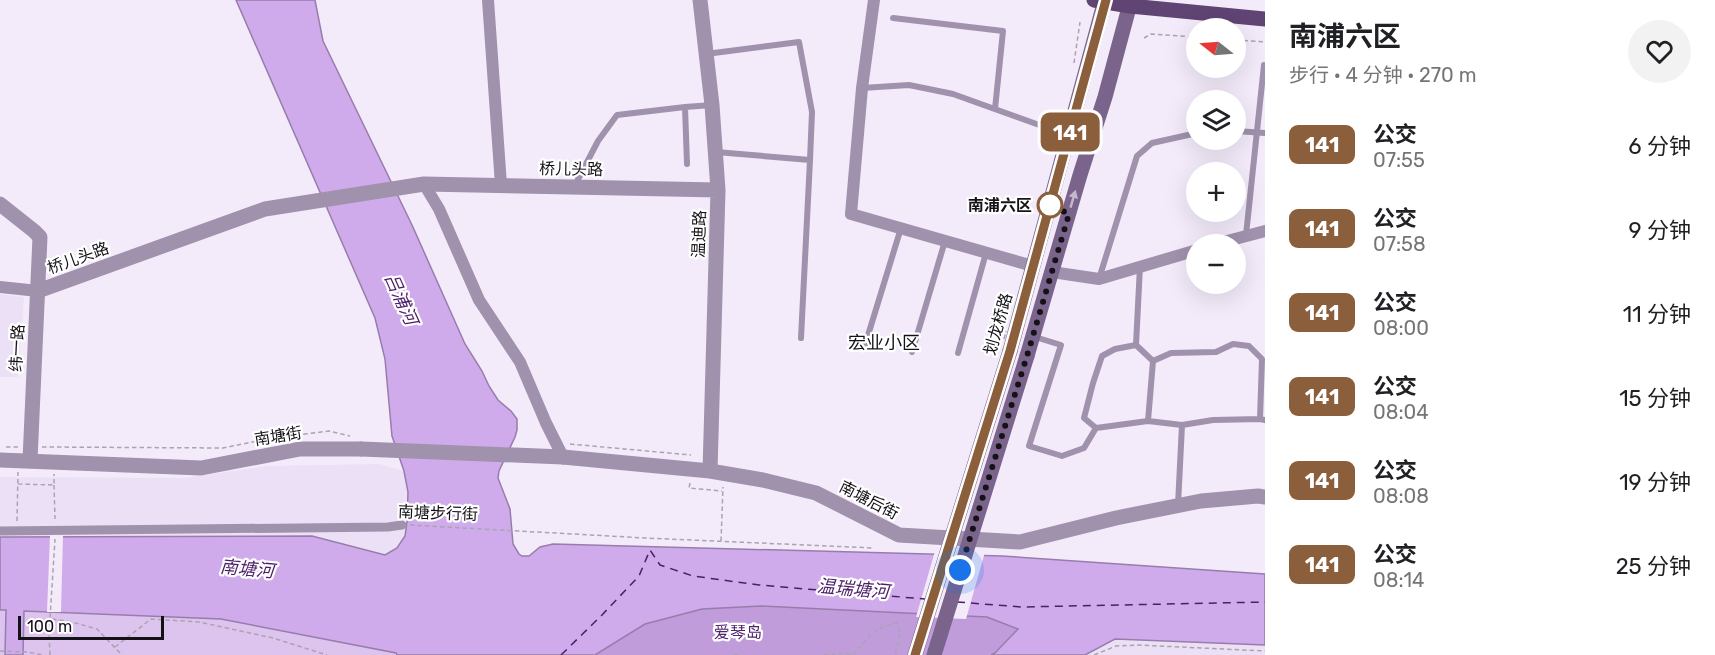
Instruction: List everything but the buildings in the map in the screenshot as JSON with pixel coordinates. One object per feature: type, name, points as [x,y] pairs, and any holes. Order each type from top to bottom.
[{"type":"main road","points":[[1101,0],[1265,19]]},
{"type":"main road","name":"划龙桥路","points":[[915,655],[1010,351],[1069,135],[1101,0]]},
{"type":"main road","points":[[934,655],[1033,337],[1105,97],[1130,3]]},
{"type":"street","points":[[488,0],[501,185]]},
{"type":"street","name":"温迪路","points":[[700,0],[712,105],[718,190],[710,471]]},
{"type":"street","points":[[874,0],[862,88],[851,214],[1033,266]]},
{"type":"street","points":[[424,184],[440,209],[479,300],[520,362],[563,457]]},
{"type":"street","name":"桥儿头路","points":[[38,291],[265,209],[424,184],[718,190]]},
{"type":"street","name":"纬一路","points":[[0,204],[40,237],[38,291],[24,453]]},
{"type":"street","points":[[1246,236],[1265,231]]},
{"type":"street","points":[[1052,272],[1098,279],[1186,253]]},
{"type":"street","points":[[0,287],[38,291]]},
{"type":"street","name":"南塘街","points":[[0,460],[24,453],[201,468],[300,449],[358,443],[563,457]]},
{"type":"street","name":"南塘后街","points":[[563,457],[710,471],[763,480],[816,493],[898,535],[1020,542],[1116,518],[1201,501],[1265,497]]},
{"type":"street","name":"南塘步行街","points":[[0,531],[56,532],[402,525]]},
{"type":"lane","points":[[893,18],[1003,31],[995,109]]},
{"type":"lane","points":[[706,54],[799,42],[812,112],[801,338]]},
{"type":"lane","points":[[1246,236],[1261,133],[1264,65]]},
{"type":"lane","points":[[862,88],[909,85],[953,94],[1069,135]]},
{"type":"lane","points":[[573,187],[598,141],[617,116],[712,105]]},
{"type":"lane","points":[[685,107],[687,164]]},
{"type":"lane","points":[[1246,132],[1261,133]]},
{"type":"lane","points":[[1098,279],[1137,156],[1152,143],[1186,135]]},
{"type":"lane","points":[[716,152],[810,160]]},
{"type":"lane","points":[[865,345],[901,228]]},
{"type":"lane","points":[[912,352],[945,241]]},
{"type":"lane","points":[[958,353],[986,253]]},
{"type":"lane","points":[[1136,345],[1140,266]]},
{"type":"lane","points":[[1033,337],[1061,345],[1029,446],[1062,456],[1084,448],[1096,428]]},
{"type":"lane","points":[[1136,345],[1115,349],[1102,356],[1084,418],[1096,428],[1148,421],[1182,425],[1213,420],[1262,419],[1262,359],[1249,346],[1233,344],[1216,352],[1171,353],[1154,361]]},
{"type":"lane","points":[[1136,345],[1154,361]]},
{"type":"lane","points":[[1148,421],[1154,361]]},
{"type":"lane","points":[[1178,506],[1182,425]]},
{"type":"path","points":[[1144,38],[1151,34],[1186,36]]},
{"type":"path","points":[[1246,41],[1265,42]]},
{"type":"path","points":[[0,447],[24,453],[223,447],[329,431],[358,443]]},
{"type":"path","points":[[556,443],[691,455]]},
{"type":"path","points":[[16,531],[24,453]]},
{"type":"path","points":[[50,655],[49,634],[56,532],[54,485]]},
{"type":"path","name":"南塘步行街","points":[[402,525],[874,548]]},
{"type":"path","points":[[51,619],[97,629],[122,655]]},
{"type":"path","points":[[115,647],[151,619],[199,622],[273,638],[327,655]]},
{"type":"path","points":[[824,655],[845,653],[852,655],[867,638],[884,625],[897,623],[900,634],[895,655]]},
{"type":"path","points":[[1094,655],[1116,646],[1138,645],[1265,651]]},
{"type":"path","points":[[0,651],[43,655]]},
{"type":"shaded area","points":[[0,294],[24,297],[18,377],[0,377]]},
{"type":"shaded area","points":[[379,464],[404,471],[408,492],[405,536],[397,548],[385,555],[312,536],[0,537],[0,477],[183,478],[267,466]]},
{"type":"shaded area","points":[[0,610],[221,619],[397,655],[0,655]]},
{"type":"shaded area","points":[[1115,639],[1265,645],[1265,655],[1085,655]]},
{"type":"green space","name":"爱琴岛","points":[[761,606],[987,617],[1019,629],[991,655],[595,655],[645,624],[702,609]]},
{"type":"water","points":[[236,0],[315,0],[323,41],[412,225],[465,344],[498,400],[517,419],[515,437],[498,478],[510,509],[513,544],[522,556],[529,556],[540,547],[553,544],[1002,556],[1265,574],[1265,645],[1115,639],[1085,655],[991,655],[1018,629],[987,617],[761,606],[702,609],[645,624],[595,655],[397,655],[221,619],[24,611],[23,655],[5,655],[6,610],[0,610],[0,537],[312,536],[385,555],[397,548],[405,536],[408,492],[404,471],[392,436],[385,359],[375,318]]},
{"type":"pier","points":[[50,535],[63,535],[61,612],[47,612]]},
{"type":"pier","points":[[935,551],[985,552],[966,619],[916,617]]},
{"type":"ferry route","points":[[561,655],[639,576],[650,550],[660,565],[693,576],[759,585],[925,599]]},
{"type":"ferry route","points":[[957,602],[1022,607],[1265,602]]},
{"type":"bus line","name":"141","points":[[915,655],[1010,351],[1106,0]]},
{"type":"place","name":"南浦六区","points":[[1050,205]]},
{"type":"district","name":"宏业小区","points":[[884,343]]},
{"type":"route","points":[[960,570],[1069,214],[1050,205]]},
{"type":"water label","name":"吕浦河","points":[[401,299]]},
{"type":"water label","name":"南塘河","points":[[247,569]]},
{"type":"water label","name":"温瑞塘河","points":[[853,589]]}]
